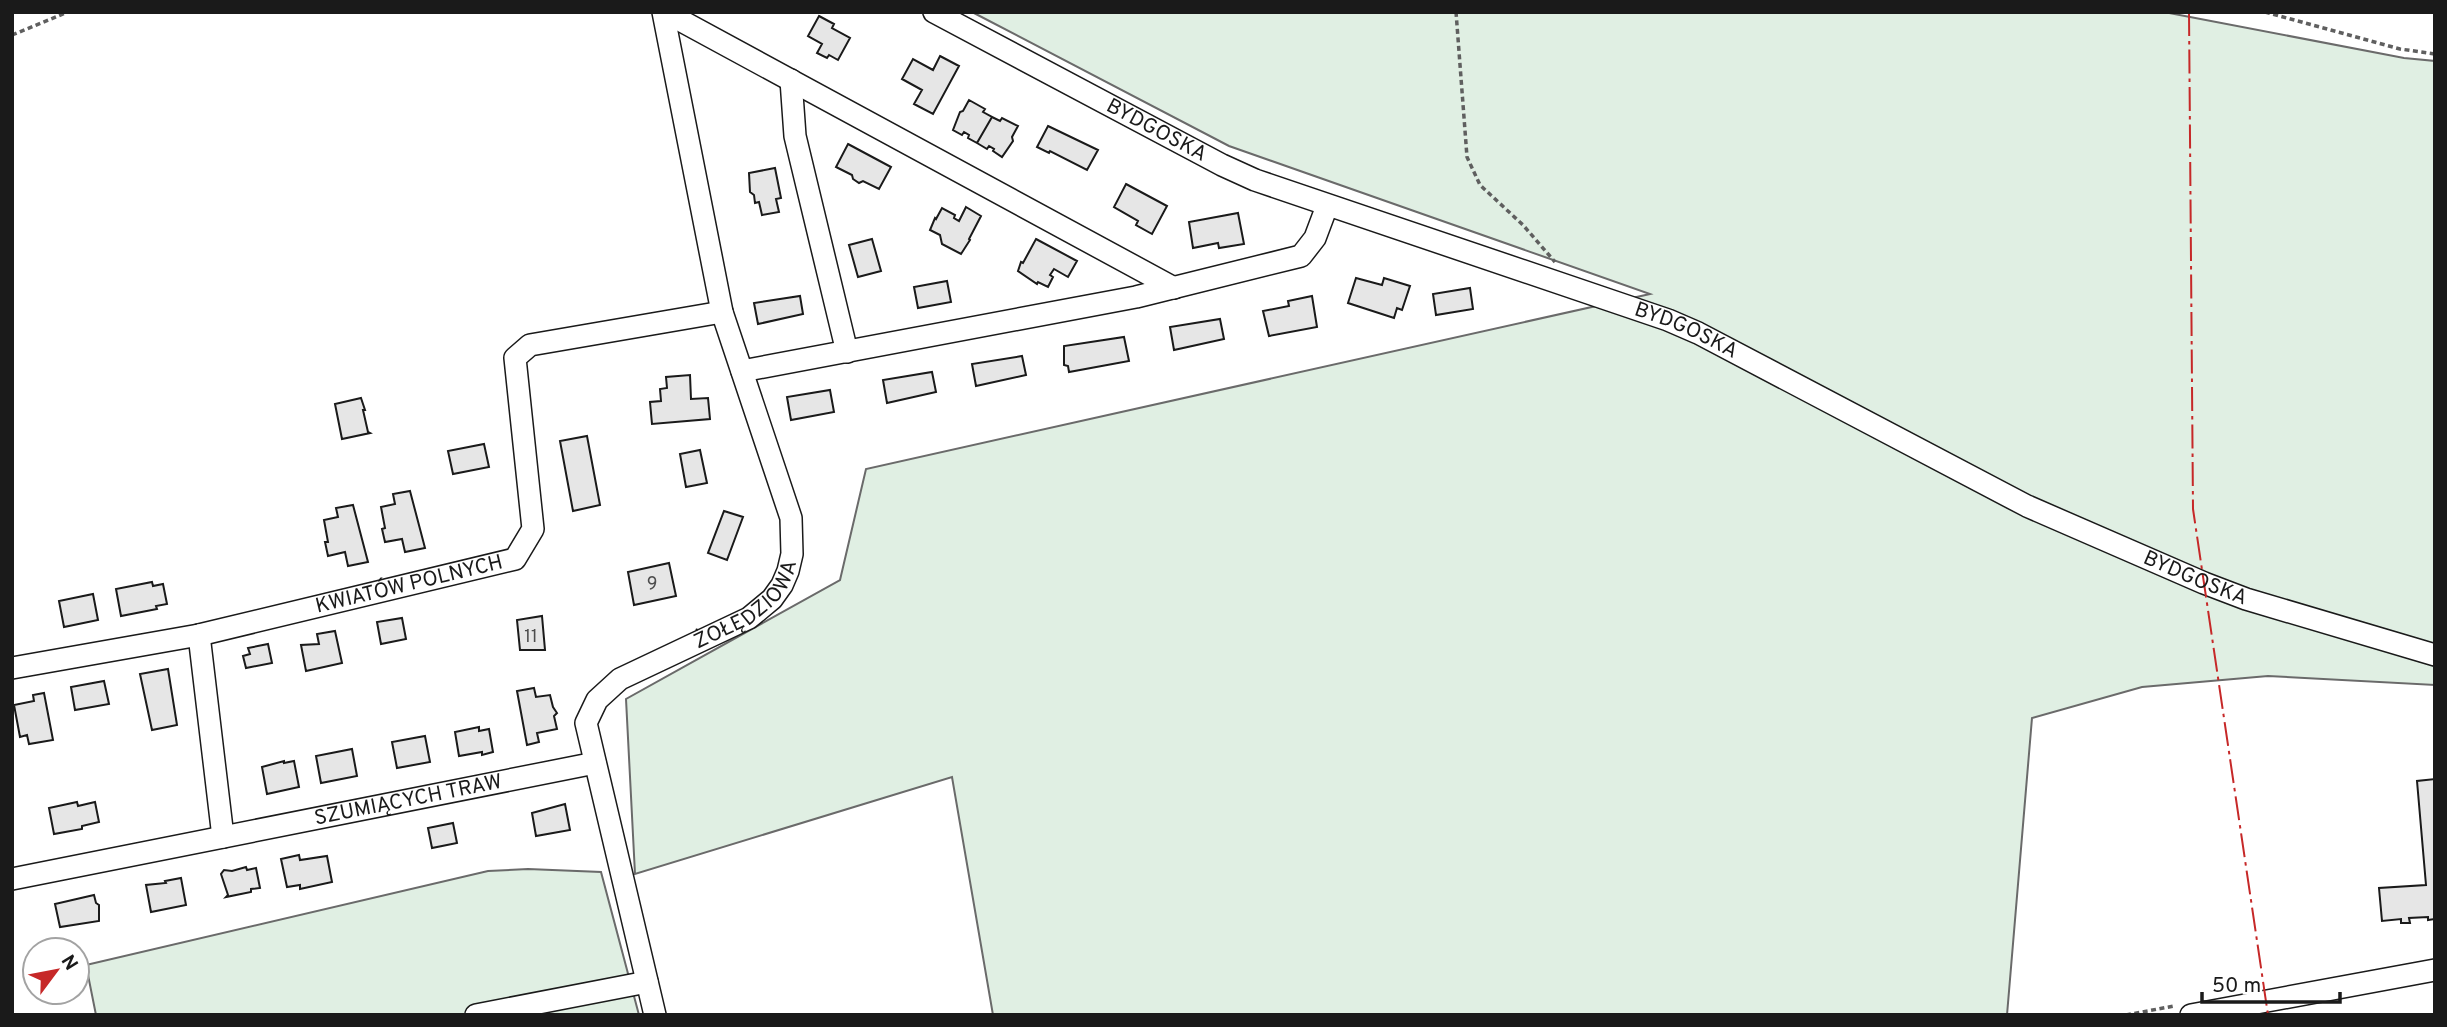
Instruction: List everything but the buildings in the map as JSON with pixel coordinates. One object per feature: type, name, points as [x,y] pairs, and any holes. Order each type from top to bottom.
[{"type":"street","points":[[664,12],[1174,288]]},
{"type":"street","name":"ŻOŁĘDZIOWA","points":[[655,1015],[586,723],[597,700],[620,680],[749,618],[772,599],[782,585],[792,554],[791,518],[722,312],[664,12]]},
{"type":"street","name":"BYDGOSKA","points":[[933,12],[1222,165],[1327,206],[1668,320],[1698,333],[2027,506],[2204,583],[2435,655]]},
{"type":"street","points":[[791,80],[795,136],[847,352]]},
{"type":"street","points":[[742,371],[1136,297],[1301,256],[1315,238],[1327,206]]},
{"type":"street","name":"KWIATÓW POLNYCH","points":[[12,668],[199,635],[515,559],[533,529],[515,358],[530,345],[722,312]]},
{"type":"street","points":[[199,635],[222,837]]},
{"type":"street","name":"SZUMIĄCYCH TRAW","points":[[12,879],[595,763]]},
{"type":"street","points":[[2191,1015],[2435,970]]},
{"type":"street","points":[[476,1015],[647,982]]},
{"type":"path","points":[[12,35],[68,12]]},
{"type":"path","points":[[1456,12],[1467,157],[1480,185],[1549,252],[1559,269],[1563,283]]},
{"type":"path","points":[[2265,12],[2400,50],[2435,54]]},
{"type":"green space","points":[[972,12],[2164,12],[2404,58],[2435,61],[2435,685],[2268,676],[2142,687],[2032,718],[2007,1015],[993,1015],[952,777],[635,874],[626,699],[840,580],[866,469],[1650,294],[1229,146]]},
{"type":"green space","points":[[528,869],[601,872],[639,1015],[96,1015],[91,990],[91,964],[488,871]]},
{"type":"power","points":[[2189,12],[2193,509],[2268,1015]]}]
